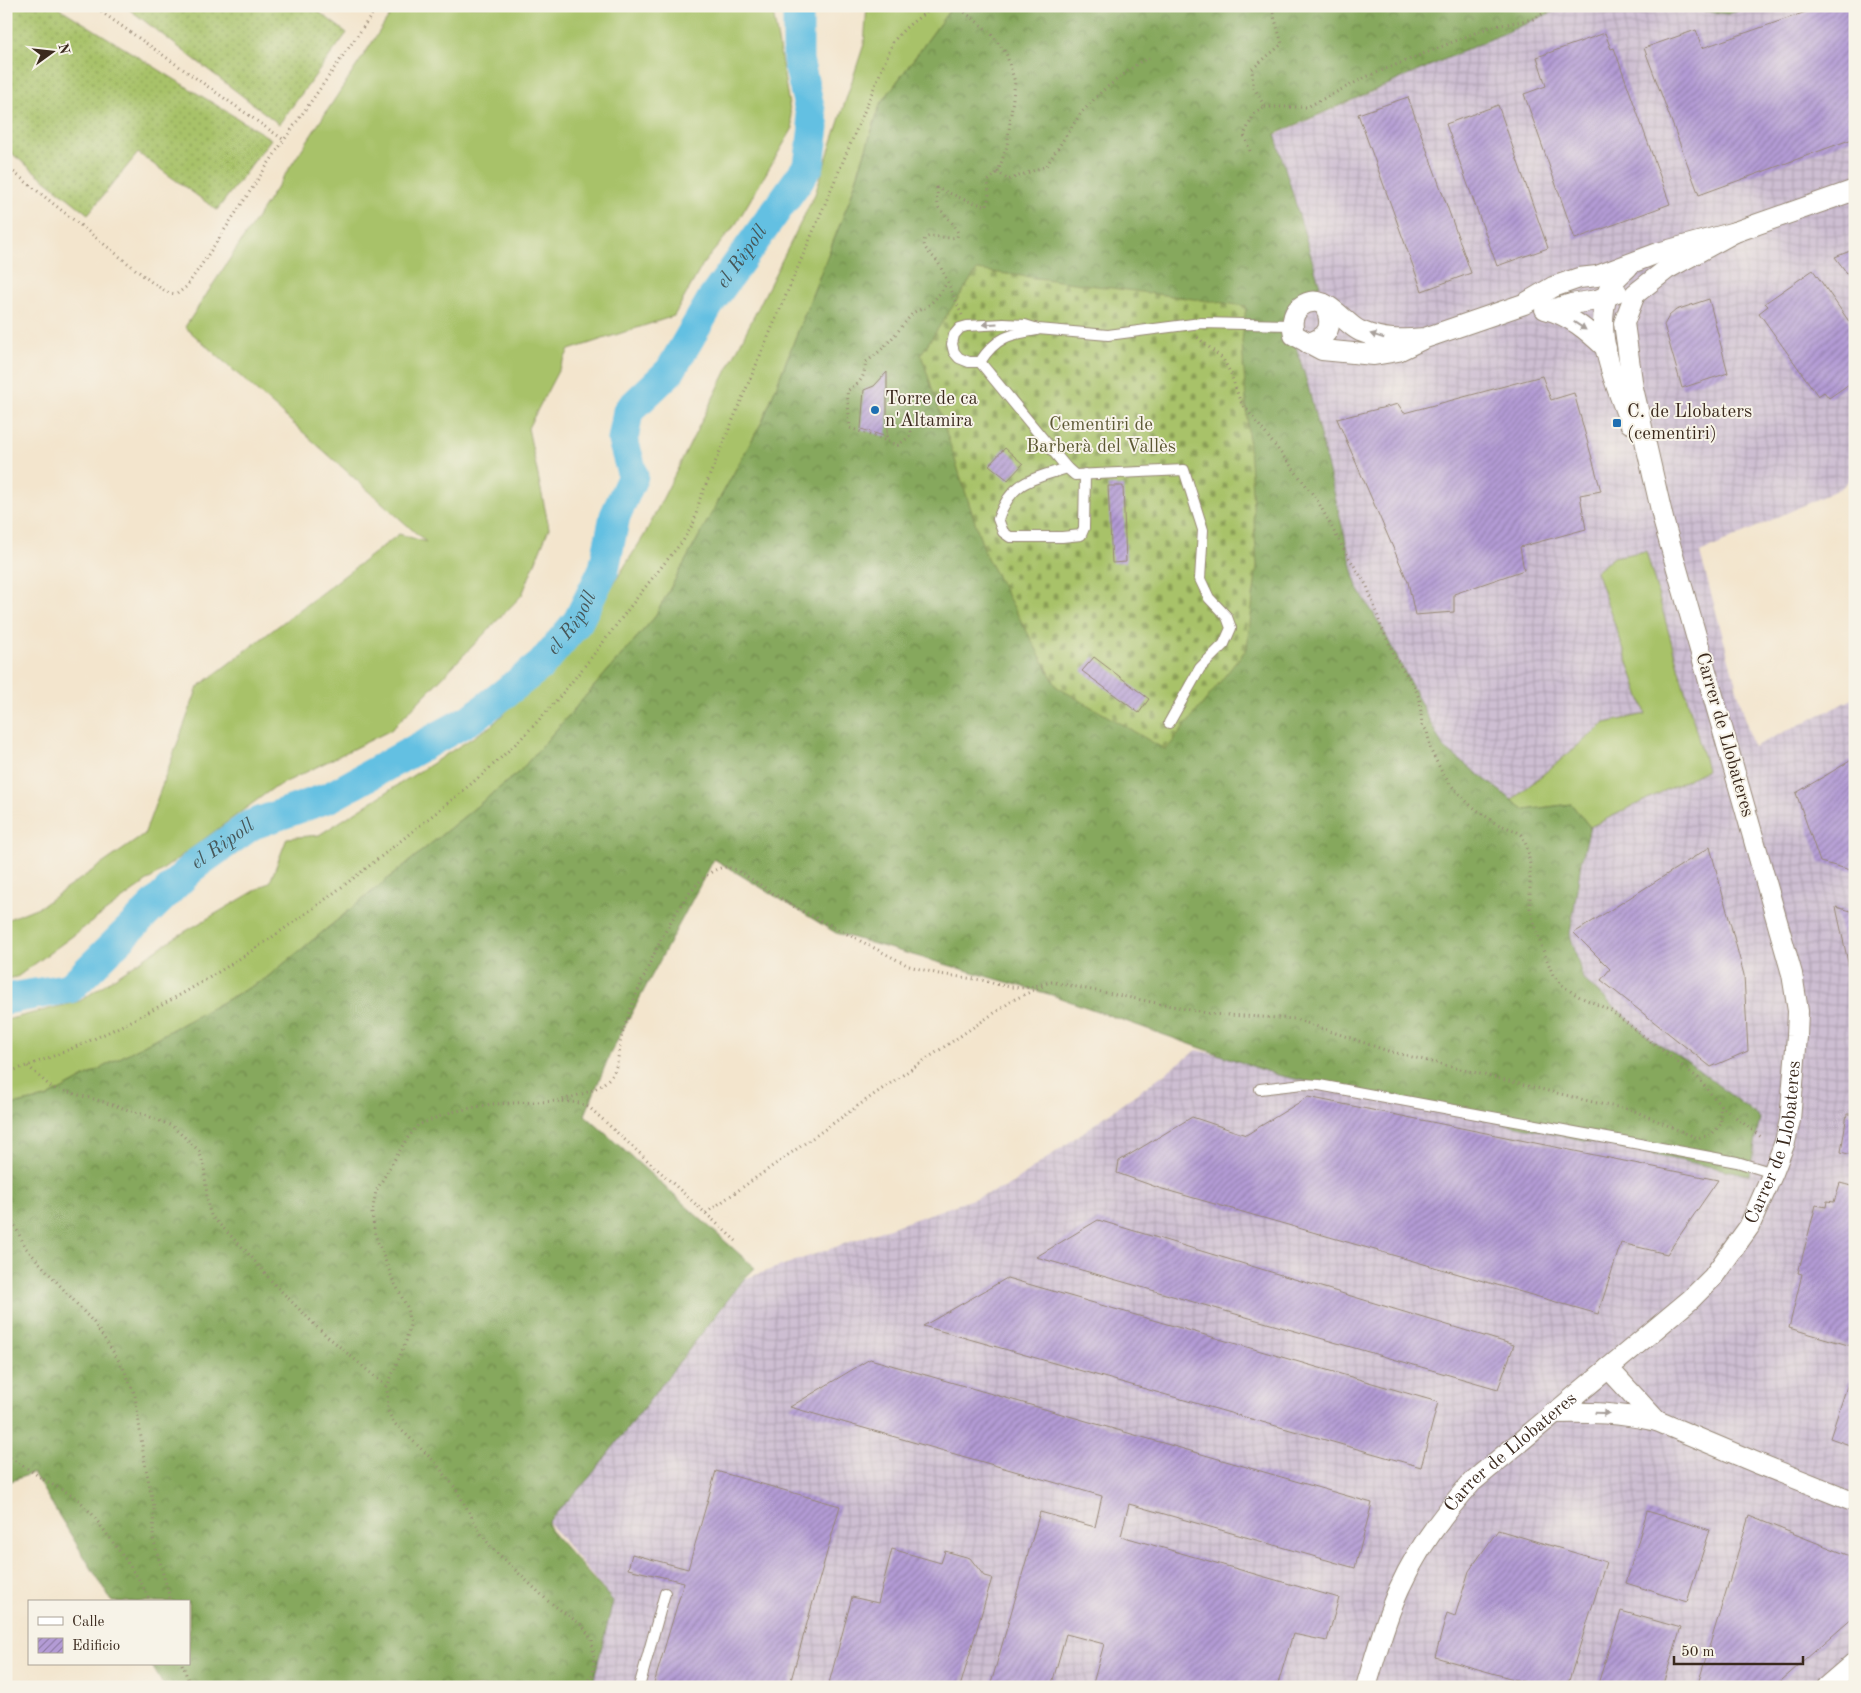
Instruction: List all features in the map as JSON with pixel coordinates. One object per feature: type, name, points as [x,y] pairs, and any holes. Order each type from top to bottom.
[{"type":"street","points":[[1550,310],[1597,300],[1630,265],[1658,253],[1735,232],[1855,190]]},
{"type":"street","points":[[1614,320],[1635,294],[1668,269],[1735,232]]},
{"type":"street","points":[[1425,338],[1392,340],[1358,330],[1329,306],[1314,302],[1303,305],[1293,317],[1294,336],[1322,350],[1374,355],[1398,351],[1425,338],[1524,304],[1553,287],[1579,278],[1620,291],[1640,274],[1656,266],[1684,260]]},
{"type":"street","points":[[1607,288],[1614,320]]},
{"type":"street","points":[[1308,343],[1320,339],[1328,330],[1330,323],[1329,314],[1324,304]]},
{"type":"street","points":[[1524,304],[1560,313],[1587,330],[1606,348]]},
{"type":"street","name":"Carrer de Llobateres","points":[[1614,320],[1606,348],[1607,357],[1635,436],[1649,463]]},
{"type":"street","name":"Carrer de Llobateres","points":[[1366,1687],[1384,1627],[1399,1588],[1413,1562],[1452,1504],[1472,1482],[1690,1300],[1713,1277],[1749,1227],[1785,1142],[1790,1120],[1798,1011],[1792,974],[1664,524],[1637,405],[1614,320]]},
{"type":"street","points":[[1608,1368],[1657,1421]]},
{"type":"street","points":[[1553,1413],[1626,1414],[1657,1421],[1855,1502]]},
{"type":"street","points":[[1826,1687],[1855,1662]]},
{"type":"lane","points":[[980,362],[969,362],[959,358],[954,352],[952,344],[954,335],[960,328],[1004,324],[1108,335],[1182,325],[1234,322],[1292,325]]},
{"type":"lane","points":[[980,362],[997,341],[1038,329]]},
{"type":"lane","points":[[980,362],[1067,468],[1075,475],[1184,470],[1203,530],[1200,579],[1209,598],[1227,617],[1231,628],[1224,644],[1200,668],[1169,723]]},
{"type":"lane","points":[[1067,468],[1020,484],[1004,502],[998,519],[1003,532],[1010,537],[1062,537],[1081,534],[1084,528],[1085,474]]},
{"type":"lane","points":[[1260,1089],[1303,1084],[1319,1085],[1728,1161],[1773,1173]]},
{"type":"lane","points":[[639,1687],[665,1593]]},
{"type":"path","points":[[93,6],[284,140]]},
{"type":"path","points":[[6,166],[154,284],[169,293],[177,294],[186,286],[200,267],[284,140],[378,6]]},
{"type":"path","points":[[6,1073],[28,1066],[137,1019],[177,998],[301,917],[380,858],[473,782],[510,749],[560,697],[683,541],[694,522],[700,499],[893,42],[901,31],[937,6]]},
{"type":"path","points":[[957,6],[990,32],[1006,53],[1015,82],[1007,146],[998,172],[988,181],[989,194],[987,206],[937,188],[938,207],[954,225],[958,233],[957,237],[949,239],[929,236],[925,238],[923,243],[925,249],[937,261],[967,326]]},
{"type":"path","points":[[1264,107],[1253,86],[1252,70],[1282,44],[1272,9],[1268,6]]},
{"type":"path","points":[[1250,151],[1244,135],[1254,114],[1264,107],[1307,106],[1366,77],[1481,30],[1533,19],[1557,6]]},
{"type":"path","points":[[998,172],[1008,180],[1046,166],[1081,113],[1102,91],[1141,61],[1153,58]]},
{"type":"path","points":[[912,426],[910,436],[898,445],[850,428],[847,391],[860,382],[864,376],[866,362],[874,357],[895,336],[914,312],[926,308],[932,303],[947,283]]},
{"type":"path","points":[[1182,325],[1222,359],[1240,401],[1316,498],[1344,550],[1367,586],[1392,651],[1415,688],[1420,701],[1422,725],[1427,731],[1431,751],[1443,774],[1469,804],[1495,823],[1522,835],[1528,850],[1530,865],[1530,910],[1541,945],[1554,975],[1564,987],[1580,997],[1610,1010],[1660,1047],[1698,1078],[1720,1105],[1761,1137]]},
{"type":"path","points":[[558,1101],[586,1093],[601,1086],[614,1073],[622,1034],[652,956],[684,900],[698,882],[716,869],[727,866],[828,925],[909,966],[939,974],[1024,988],[1052,982],[1211,1014],[1294,1019],[1388,1051],[1605,1105],[1630,1109],[1697,1138],[1711,1135],[1721,1124],[1720,1105]]},
{"type":"path","points":[[706,1213],[879,1091],[1015,999],[1052,982]]},
{"type":"path","points":[[28,1066],[52,1088],[148,1116],[172,1126],[199,1151],[204,1166],[208,1206],[211,1216],[246,1251],[275,1286],[319,1329],[387,1386]]},
{"type":"path","points":[[582,1687],[593,1674],[594,1657],[592,1640],[583,1626],[548,1601],[491,1547],[480,1532],[456,1489],[434,1461],[394,1423],[388,1411],[387,1386],[406,1341],[410,1325],[407,1307],[393,1280],[375,1235],[372,1214],[376,1191],[406,1140],[418,1125],[451,1112],[491,1104],[558,1101],[580,1103],[590,1108],[736,1241]]},
{"type":"path","points":[[6,1208],[26,1248],[94,1323],[123,1367],[136,1395],[144,1459],[154,1507],[153,1538],[170,1600]]},
{"type":"path","points":[[6,1455],[51,1484],[76,1497],[92,1514],[118,1549],[140,1581],[150,1600]]},
{"type":"path","points":[[183,1666],[191,1687]]},
{"type":"shaded area","points":[[1566,6],[1667,6],[1728,14],[1747,6],[1855,6],[1855,475],[1841,488],[1700,553],[1753,747],[1855,698],[1855,1687],[581,1687],[613,1601],[548,1522],[744,1279],[1007,1187],[1197,1050],[1749,1174],[1691,1064],[1651,1039],[1583,979],[1570,934],[1581,863],[1590,827],[1571,804],[1525,810],[1443,747],[1381,626],[1357,587],[1308,386],[1285,310],[1320,286],[1275,135]]},
{"type":"green space","points":[[6,6],[56,6],[271,139],[217,210],[138,153],[88,214],[6,149]]},
{"type":"green space","points":[[125,6],[311,6],[347,33],[279,124]]},
{"type":"green space","points":[[396,6],[772,6],[793,128],[736,224],[703,264],[674,316],[569,350],[528,428],[549,528],[522,595],[391,730],[272,789],[17,977],[6,979],[6,920],[41,906],[144,835],[198,687],[399,534],[426,542],[185,327]]},
{"type":"green space","points":[[867,6],[950,6],[949,11],[880,105],[850,199],[763,420],[654,618],[520,771],[265,979],[46,1098],[6,1106],[6,1020],[80,1001],[174,938],[270,882],[287,838],[319,835],[491,726],[576,643],[645,534],[815,194],[864,44]]},
{"type":"green space","points":[[950,6],[1566,6],[1275,134],[1320,286],[1285,310],[1308,386],[1357,587],[1381,626],[1443,747],[1525,810],[1571,804],[1590,827],[1581,863],[1570,934],[1583,979],[1651,1039],[1691,1064],[1760,1118],[1749,1175],[1277,1075],[1052,995],[836,933],[714,859],[610,1054],[585,1115],[755,1268],[744,1279],[589,1478],[548,1522],[550,1530],[613,1601],[592,1687],[167,1687],[163,1685],[152,1666],[190,1666],[190,1600],[111,1600],[33,1473],[6,1483],[6,1106],[46,1098],[265,979],[520,771],[654,618],[763,420],[850,199],[880,105],[949,11]]},
{"type":"green space","points":[[1667,6],[1748,6],[1728,14]]},
{"type":"green space","name":"Cementiri de Barberà del Vallès","points":[[977,270],[1246,306],[1242,342],[1257,566],[1247,648],[1166,750],[1057,687],[986,556],[921,354]]},
{"type":"green space","points":[[1646,551],[1707,770],[1590,827],[1571,804],[1525,810],[1512,800],[1605,723],[1646,714],[1596,571],[1614,557]]},
{"type":"building","points":[[1823,6],[1855,6],[1855,138],[1699,195],[1644,48],[1696,30],[1702,48]]},
{"type":"building","points":[[1605,33],[1611,49],[1614,48],[1670,204],[1575,239],[1524,94],[1546,86],[1537,57]]},
{"type":"building","points":[[1408,97],[1471,273],[1422,291],[1358,114]]},
{"type":"building","points":[[1498,105],[1548,248],[1497,266],[1446,124]]},
{"type":"building","points":[[1855,249],[1855,284],[1835,257]]},
{"type":"building","points":[[1813,270],[1855,330],[1855,380],[1829,398],[1824,392],[1818,396],[1759,313],[1768,306],[1765,303]]},
{"type":"building","points":[[1709,299],[1728,373],[1682,388],[1664,325],[1669,316],[1676,310]]},
{"type":"building","name":"Torre de ca n'Altamira","points":[[887,372],[887,437],[861,429],[864,390],[874,386]]},
{"type":"building","points":[[1542,376],[1551,400],[1574,393],[1601,491],[1580,495],[1586,529],[1520,547],[1524,570],[1454,594],[1454,612],[1415,615],[1408,582],[1337,419],[1398,404],[1404,413]]},
{"type":"building","points":[[1005,448],[1023,464],[1008,480],[989,465]]},
{"type":"building","points":[[1108,486],[1123,486],[1126,562],[1112,563]]},
{"type":"building","points":[[1094,657],[1149,699],[1139,713],[1082,671]]},
{"type":"building","points":[[1855,758],[1855,871],[1820,862],[1796,793]]},
{"type":"building","points":[[1710,847],[1744,975],[1748,1051],[1711,1067],[1601,980],[1610,969],[1574,933]]},
{"type":"building","points":[[1836,907],[1855,912],[1855,966],[1849,967]]},
{"type":"building","points":[[1308,1097],[1718,1180],[1667,1254],[1621,1243],[1598,1314],[1159,1188],[1117,1173],[1119,1161],[1192,1117],[1246,1135]]},
{"type":"building","points":[[1847,1114],[1855,1114],[1855,1156],[1841,1152]]},
{"type":"building","points":[[1840,1183],[1855,1187],[1855,1347],[1789,1328],[1802,1274],[1798,1273],[1816,1205],[1826,1207],[1827,1201],[1834,1202]]},
{"type":"building","points":[[1098,1220],[1514,1345],[1498,1389],[1036,1257]]},
{"type":"building","points":[[1007,1278],[1438,1402],[1421,1467],[923,1326]]},
{"type":"building","points":[[870,1359],[1372,1503],[1355,1568],[1129,1504],[1121,1536],[1339,1598],[1327,1641],[1293,1634],[1277,1687],[1092,1687],[1104,1644],[1066,1634],[1051,1687],[990,1687],[1040,1512],[1095,1527],[1102,1496],[790,1407]]},
{"type":"building","points":[[1852,1371],[1855,1371],[1855,1447],[1830,1438]]},
{"type":"building","points":[[716,1471],[840,1506],[789,1687],[653,1687],[684,1582],[628,1569],[632,1554],[688,1569]]},
{"type":"building","points":[[1647,1511],[1710,1530],[1687,1602],[1626,1583]]},
{"type":"building","points":[[1749,1516],[1855,1558],[1855,1616],[1774,1687],[1697,1687]]},
{"type":"building","points":[[1498,1530],[1606,1562],[1567,1687],[1542,1687],[1435,1657],[1447,1613],[1455,1616],[1469,1571]]},
{"type":"building","points":[[892,1549],[941,1563],[945,1551],[970,1558],[984,1576],[992,1578],[960,1687],[828,1687],[852,1597],[878,1603]]},
{"type":"building","points":[[1621,1611],[1681,1628],[1662,1687],[1597,1687]]},
{"type":"waterway","name":"el Ripoll","points":[[6,999],[70,988],[196,864],[251,825],[330,797],[474,717],[541,665],[578,621],[604,569],[615,516],[633,476],[623,440],[628,411],[670,371],[711,301],[809,165],[814,127],[798,60],[798,6]]},
{"type":"place","name":"Torre de ca n'Altamira","points":[[875,410]]},
{"type":"place","name":"C. de Llobaters (cementiri)","points":[[1617,423]]}]
